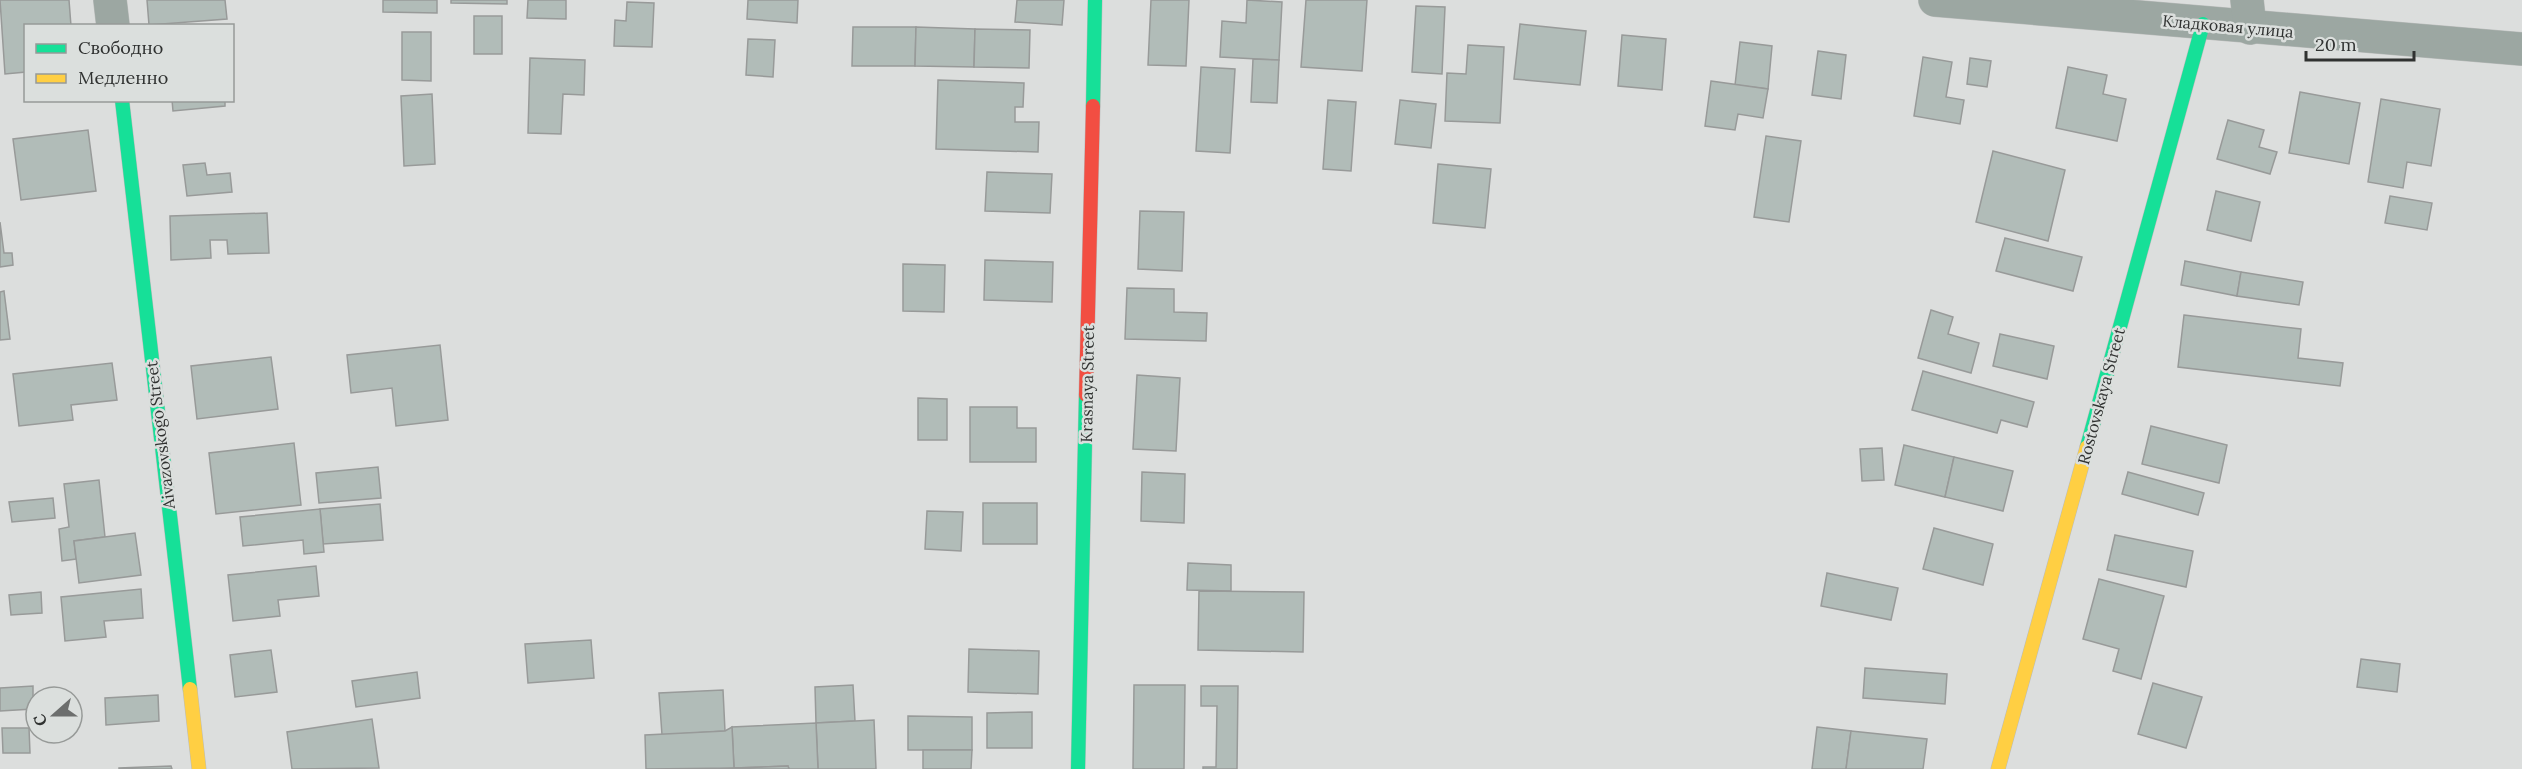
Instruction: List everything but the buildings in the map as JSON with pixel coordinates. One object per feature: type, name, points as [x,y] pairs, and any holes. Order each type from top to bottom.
[{"type":"street","points":[[110,0],[113,24]]},
{"type":"street","name":"Krasnaya Street","points":[[1078,769],[1095,0]]},
{"type":"street","name":"Кладковая улица","points":[[1935,0],[2203,24],[2249,14],[2522,49]]},
{"type":"street","name":"Rostovskaya Street","points":[[1998,769],[2203,24]]},
{"type":"street","name":"Aivazovskogo Street","points":[[122,102],[199,769]]},
{"type":"traffic: fast","points":[[1093,106],[1095,0]]},
{"type":"traffic: fast","points":[[2087,447],[2203,24]]},
{"type":"traffic: fast","points":[[122,102],[190,689]]},
{"type":"traffic: fast","points":[[1078,769],[1086,395]]},
{"type":"traffic: slow","points":[[1998,769],[2087,447]]},
{"type":"traffic: slow","points":[[190,689],[199,769]]},
{"type":"traffic: jam","points":[[1086,395],[1093,106]]}]
